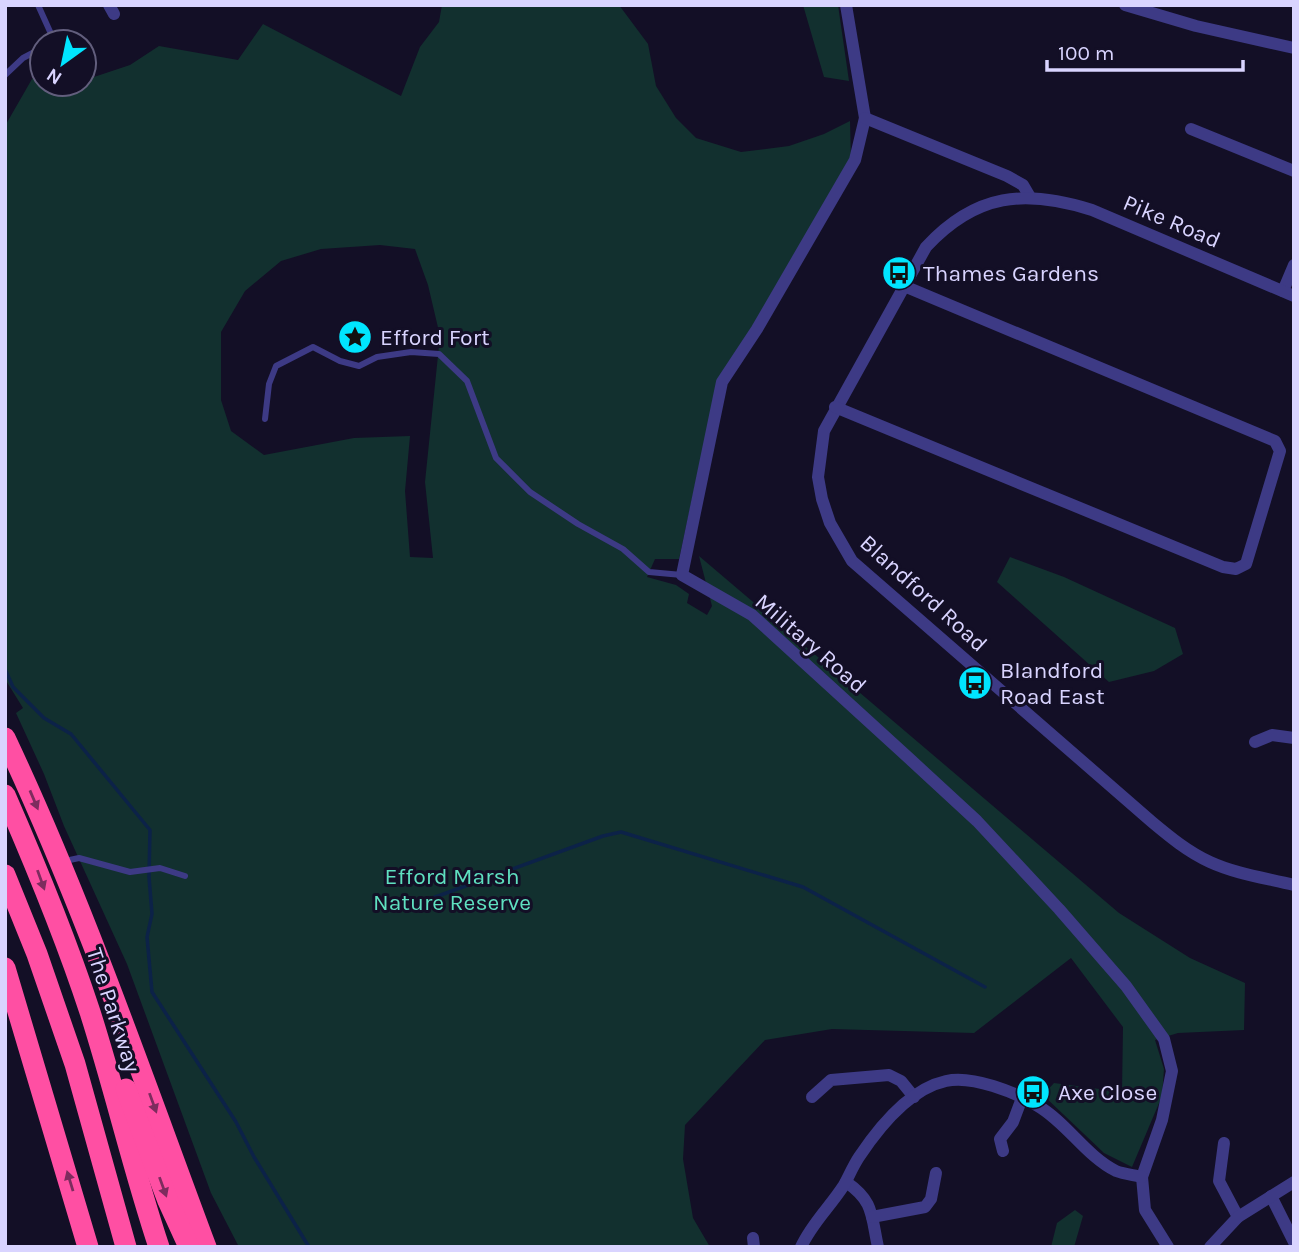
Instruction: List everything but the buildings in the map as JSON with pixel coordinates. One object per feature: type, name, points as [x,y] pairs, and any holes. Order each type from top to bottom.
[{"type":"highway","points":[[5,738],[60,862],[119,1010],[206,1247]]},
{"type":"highway","name":"The Parkway","points":[[5,794],[31,853],[89,1011],[159,1247]]},
{"type":"highway","points":[[5,875],[37,954],[75,1064],[126,1247]]},
{"type":"highway","points":[[5,901],[82,1121],[108,1182]]},
{"type":"highway","points":[[5,968],[88,1247]]},
{"type":"highway","points":[[89,1011],[126,1088],[168,1200],[189,1247]]},
{"type":"street","points":[[682,575],[722,382],[757,329],[855,160],[865,118],[846,5]]},
{"type":"street","points":[[1125,5],[1168,12],[1294,48]]},
{"type":"street","points":[[865,118],[1007,176],[1023,185],[1030,197]]},
{"type":"street","points":[[1191,129],[1294,171]]},
{"type":"street","name":"Pike Road","points":[[970,212],[1001,200],[1047,197],[1092,210],[1288,293]]},
{"type":"street","name":"Blandford Road","points":[[970,212],[944,228],[926,247],[824,430],[818,477],[830,523],[852,561],[1179,844],[1210,862],[1237,872],[1294,884]]},
{"type":"street","points":[[1288,293],[1294,265]]},
{"type":"street","points":[[835,407],[1223,566],[1236,569],[1246,565],[1280,451],[1275,441],[904,286]]},
{"type":"street","name":"Military Road","points":[[682,575],[752,615],[977,821],[1126,986],[1164,1039],[1172,1071],[1162,1120],[1142,1177]]},
{"type":"street","points":[[1255,742],[1272,735],[1294,738]]},
{"type":"street","points":[[812,1097],[831,1080],[890,1075],[901,1081],[914,1097]]},
{"type":"street","points":[[801,1247],[807,1234],[846,1182],[857,1159],[893,1113],[925,1089],[947,1081],[993,1086],[1022,1098],[1051,1115],[1117,1171],[1142,1177],[1145,1210],[1168,1247]]},
{"type":"street","points":[[1003,1151],[1000,1139],[1013,1122],[1022,1098]]},
{"type":"street","points":[[1224,1143],[1219,1181],[1238,1217]]},
{"type":"street","points":[[872,1217],[925,1207],[931,1199],[936,1174]]},
{"type":"street","points":[[846,1182],[866,1199],[878,1247]]},
{"type":"street","points":[[1210,1247],[1238,1217],[1294,1182]]},
{"type":"street","points":[[1271,1196],[1294,1242]]},
{"type":"lane","points":[[38,5],[48,28]]},
{"type":"lane","points":[[5,75],[28,55]]},
{"type":"lane","points":[[265,419],[269,384],[276,366],[313,347],[340,361],[359,366],[388,355],[411,352],[439,354],[467,381],[496,458],[530,492],[578,524],[623,549],[649,572],[682,575]]},
{"type":"lane","points":[[60,862],[79,858],[130,872],[160,868],[185,876]]},
{"type":"green space","name":"Efford Marsh Nature Reserve","points":[[442,5],[619,5],[648,44],[656,86],[676,118],[696,138],[741,152],[789,146],[824,134],[850,121],[851,159],[756,324],[718,379],[679,559],[655,559],[647,577],[676,585],[689,594],[687,603],[707,615],[712,606],[699,556],[1119,913],[1190,958],[1245,983],[1244,1030],[1178,1033],[1155,1040],[1164,1069],[1162,1096],[1132,1167],[1104,1153],[1043,1095],[1054,1083],[1122,1092],[1123,1027],[1071,958],[974,1033],[832,1029],[765,1040],[685,1125],[683,1159],[693,1218],[710,1247],[239,1247],[211,1193],[127,964],[16,713],[23,708],[5,679],[5,126],[28,86],[28,98],[98,98],[98,76],[130,65],[159,46],[238,60],[263,24],[401,96],[420,47],[439,22]],"holes":[[[380,245],[415,249],[428,285],[440,336],[425,482],[433,558],[410,557],[405,491],[410,436],[354,438],[264,455],[231,431],[221,400],[221,332],[245,291],[281,261],[321,249]]]},
{"type":"green space","points":[[803,5],[838,5],[849,81],[824,77]]},
{"type":"green space","points":[[1010,557],[1064,577],[1175,628],[1183,654],[1154,671],[1109,682],[997,582]]},
{"type":"green space","points":[[1075,1210],[1083,1216],[1074,1247],[1051,1247],[1057,1223]]},
{"type":"waterway","points":[[5,669],[13,687],[44,718],[71,734],[150,830],[149,877],[152,914],[147,937],[152,992],[236,1122],[254,1157],[309,1247]]},
{"type":"waterway","points":[[427,900],[603,836],[621,832],[803,887],[985,987]]},
{"type":"place","name":"Thames Gardens","points":[[899,273]]},
{"type":"place","name":"Efford Fort","points":[[355,337]]},
{"type":"place","name":"Blandford Road East","points":[[975,683]]},
{"type":"place","name":"Axe Close","points":[[1033,1092]]}]
